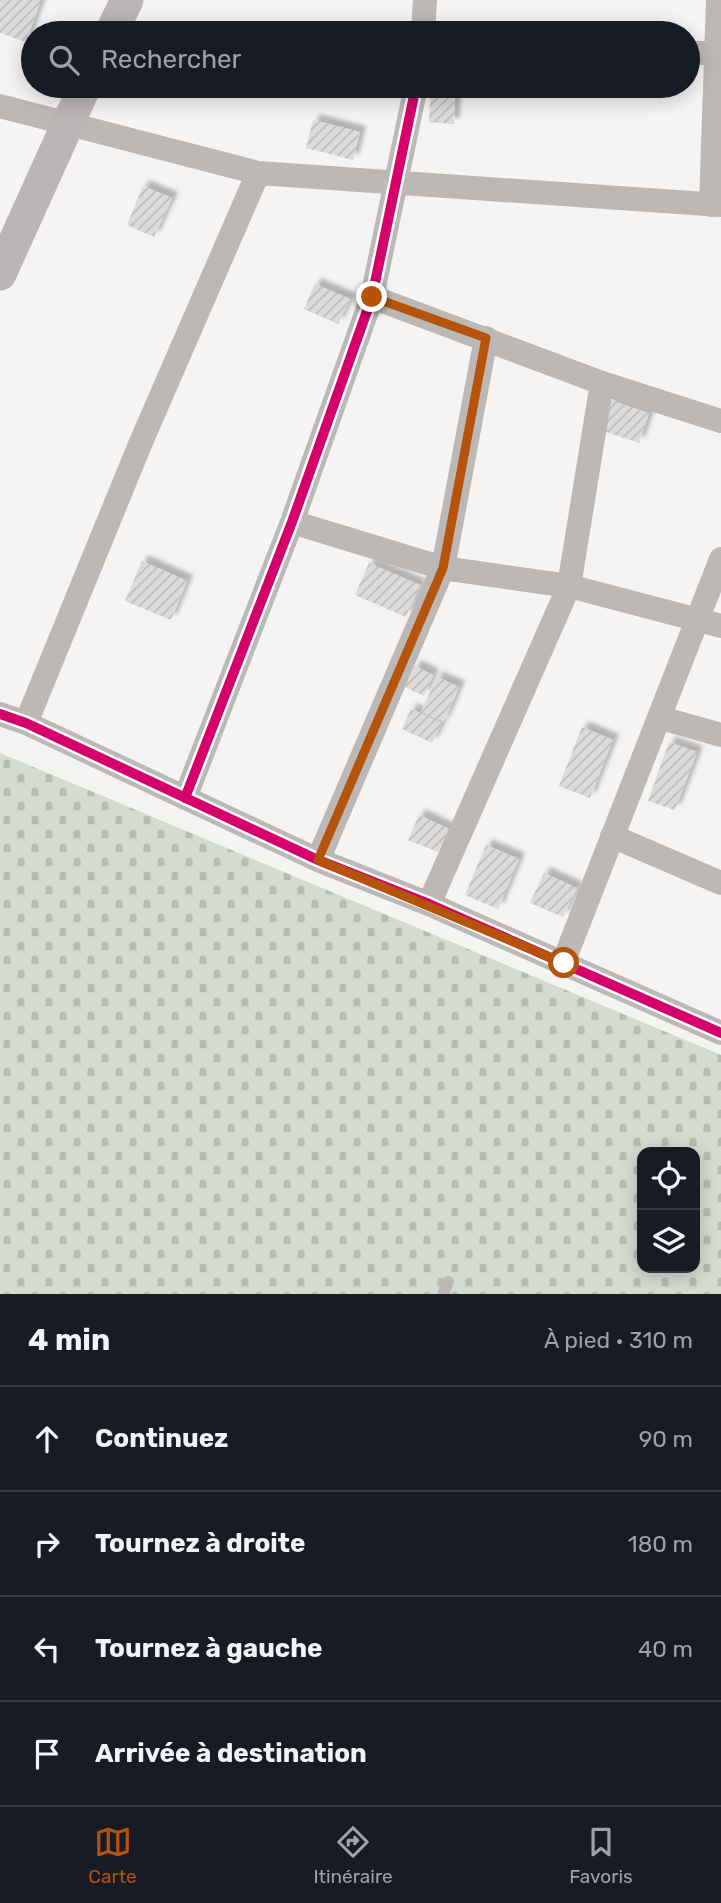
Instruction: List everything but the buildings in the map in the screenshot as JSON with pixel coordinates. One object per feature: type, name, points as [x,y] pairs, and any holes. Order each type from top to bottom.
[{"type":"main road","points":[[117,21],[127,0]]},
{"type":"main road","points":[[0,274],[79,98]]},
{"type":"street","points":[[424,21],[425,0]]},
{"type":"street","points":[[0,106],[258,173],[716,205],[718,0]]},
{"type":"street","points":[[700,53],[718,53]]},
{"type":"street","points":[[185,798],[292,522],[372,297],[413,98]]},
{"type":"street","points":[[26,723],[141,442],[258,173]]},
{"type":"street","points":[[372,297],[602,383],[721,421]]},
{"type":"street","points":[[318,860],[443,568],[486,338]]},
{"type":"street","points":[[429,904],[569,586],[602,383]]},
{"type":"street","points":[[292,522],[443,568],[569,586],[721,626]]},
{"type":"street","points":[[564,963],[721,559]]},
{"type":"street","points":[[0,714],[26,723],[318,860],[429,904],[721,1033]]},
{"type":"street","points":[[661,718],[721,735]]},
{"type":"street","points":[[612,836],[721,883]]},
{"type":"green space","points":[[0,753],[721,1055],[721,1294],[0,1294]]},
{"type":"cycle path","points":[[185,798],[292,522],[372,297],[413,98]]},
{"type":"cycle path","points":[[0,714],[26,723],[318,860],[429,904],[721,1033]]},
{"type":"route","points":[[372,297],[486,338],[443,568],[318,860],[429,904],[564,963]]}]
